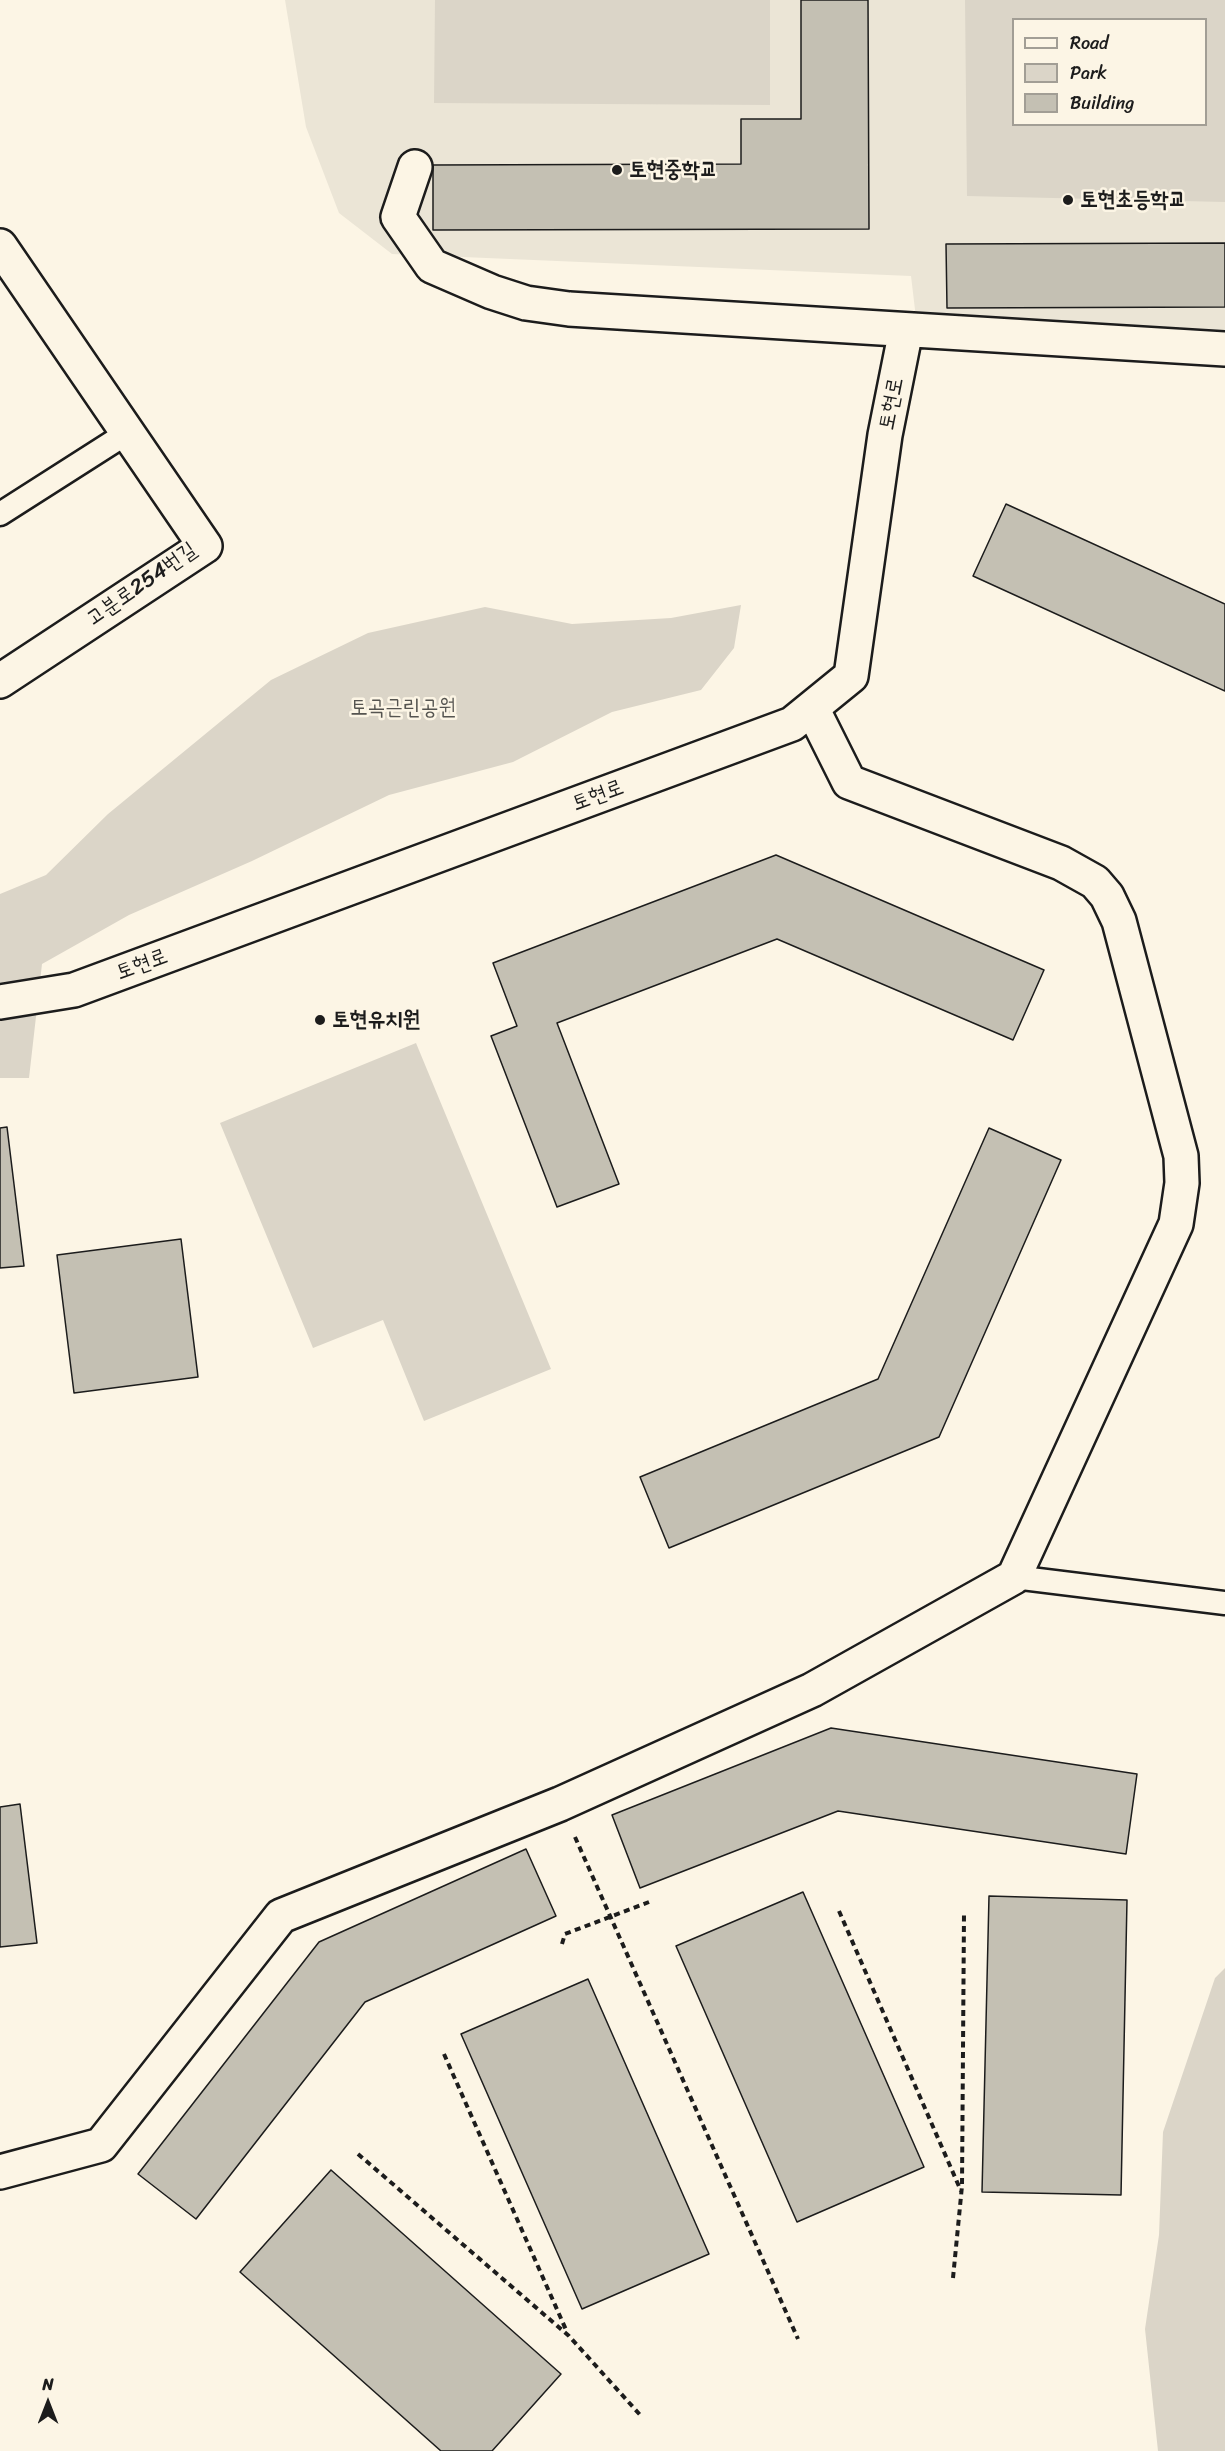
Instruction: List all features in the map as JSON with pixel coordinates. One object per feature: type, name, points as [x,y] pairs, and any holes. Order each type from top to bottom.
[{"type":"street","points":[[416,167],[398,217],[432,266],[492,292],[526,303],[569,309],[1225,349]]},
{"type":"street","name":"고분로254번길","points":[[0,246],[205,546],[0,681]]},
{"type":"street","name":"토현로","points":[[0,1002],[74,990],[792,724],[850,676],[885,435],[906,330]]},
{"type":"street","points":[[0,2172],[101,2145],[281,1916],[560,1804],[812,1690],[1014,1577],[1176,1224],[1182,1183],[1181,1156],[1119,921],[1107,896],[1095,882],[1061,863],[849,782],[812,708]]},
{"type":"lane","points":[[0,514],[128,433]]},
{"type":"lane","points":[[1014,1577],[1225,1603]]},
{"type":"path","points":[[560,1804],[798,2339]]},
{"type":"path","points":[[562,1944],[565,1934],[649,1902]]},
{"type":"path","points":[[839,1911],[962,2192]]},
{"type":"path","points":[[953,2278],[962,2192],[964,1913]]},
{"type":"path","points":[[444,2054],[569,2336]]},
{"type":"path","points":[[358,2154],[569,2336],[642,2417]]},
{"type":"shaded area","name":"토현중학교","points":[[285,0],[1225,0],[1225,337],[916,318],[911,276],[392,254],[339,213],[306,127]]},
{"type":"green space","points":[[435,0],[770,0],[770,105],[434,103]]},
{"type":"green space","points":[[965,0],[1225,0],[1225,202],[967,196]]},
{"type":"green space","name":"토곡근린공원","points":[[741,605],[734,648],[701,690],[612,712],[513,762],[389,795],[252,861],[129,915],[42,964],[29,1078],[0,1078],[0,894],[46,875],[108,814],[271,680],[368,633],[485,607],[572,624],[671,618]]},
{"type":"green space","points":[[416,1043],[551,1369],[424,1421],[383,1320],[313,1348],[220,1123]]},
{"type":"green space","points":[[1225,1968],[1225,2451],[1158,2451],[1145,2329],[1159,2235],[1163,2132],[1215,1978]]},
{"type":"building","points":[[801,0],[868,0],[869,229],[433,230],[433,165],[741,164],[741,119],[801,119]]},
{"type":"building","points":[[1225,243],[1225,307],[947,308],[946,244]]},
{"type":"building","points":[[1006,504],[1225,604],[1225,691],[973,576]]},
{"type":"building","points":[[776,855],[1044,970],[1013,1040],[777,939],[557,1023],[619,1184],[557,1207],[491,1036],[517,1026],[493,963]]},
{"type":"building","points":[[7,1127],[24,1266],[0,1268],[0,1128]]},
{"type":"building","points":[[989,1128],[1061,1160],[939,1437],[669,1548],[640,1477],[878,1379]]},
{"type":"building","points":[[181,1239],[198,1377],[74,1393],[57,1255]]},
{"type":"building","points":[[831,1728],[1137,1774],[1126,1854],[838,1811],[640,1888],[612,1815]]},
{"type":"building","points":[[20,1804],[37,1943],[0,1947],[0,1807]]},
{"type":"building","points":[[526,1849],[556,1916],[365,2002],[196,2219],[138,2174],[319,1942]]},
{"type":"building","points":[[803,1892],[924,2167],[797,2222],[676,1946]]},
{"type":"building","points":[[989,1896],[1127,1900],[1121,2195],[982,2192]]},
{"type":"building","points":[[588,1979],[709,2254],[582,2309],[461,2034]]},
{"type":"building","points":[[331,2170],[561,2374],[492,2451],[441,2451],[240,2272]]},
{"type":"place","name":"토현중학교","points":[[617,170]]},
{"type":"place","name":"토현초등학교","points":[[1068,200]]},
{"type":"place","name":"토현유치원","points":[[320,1020]]}]
